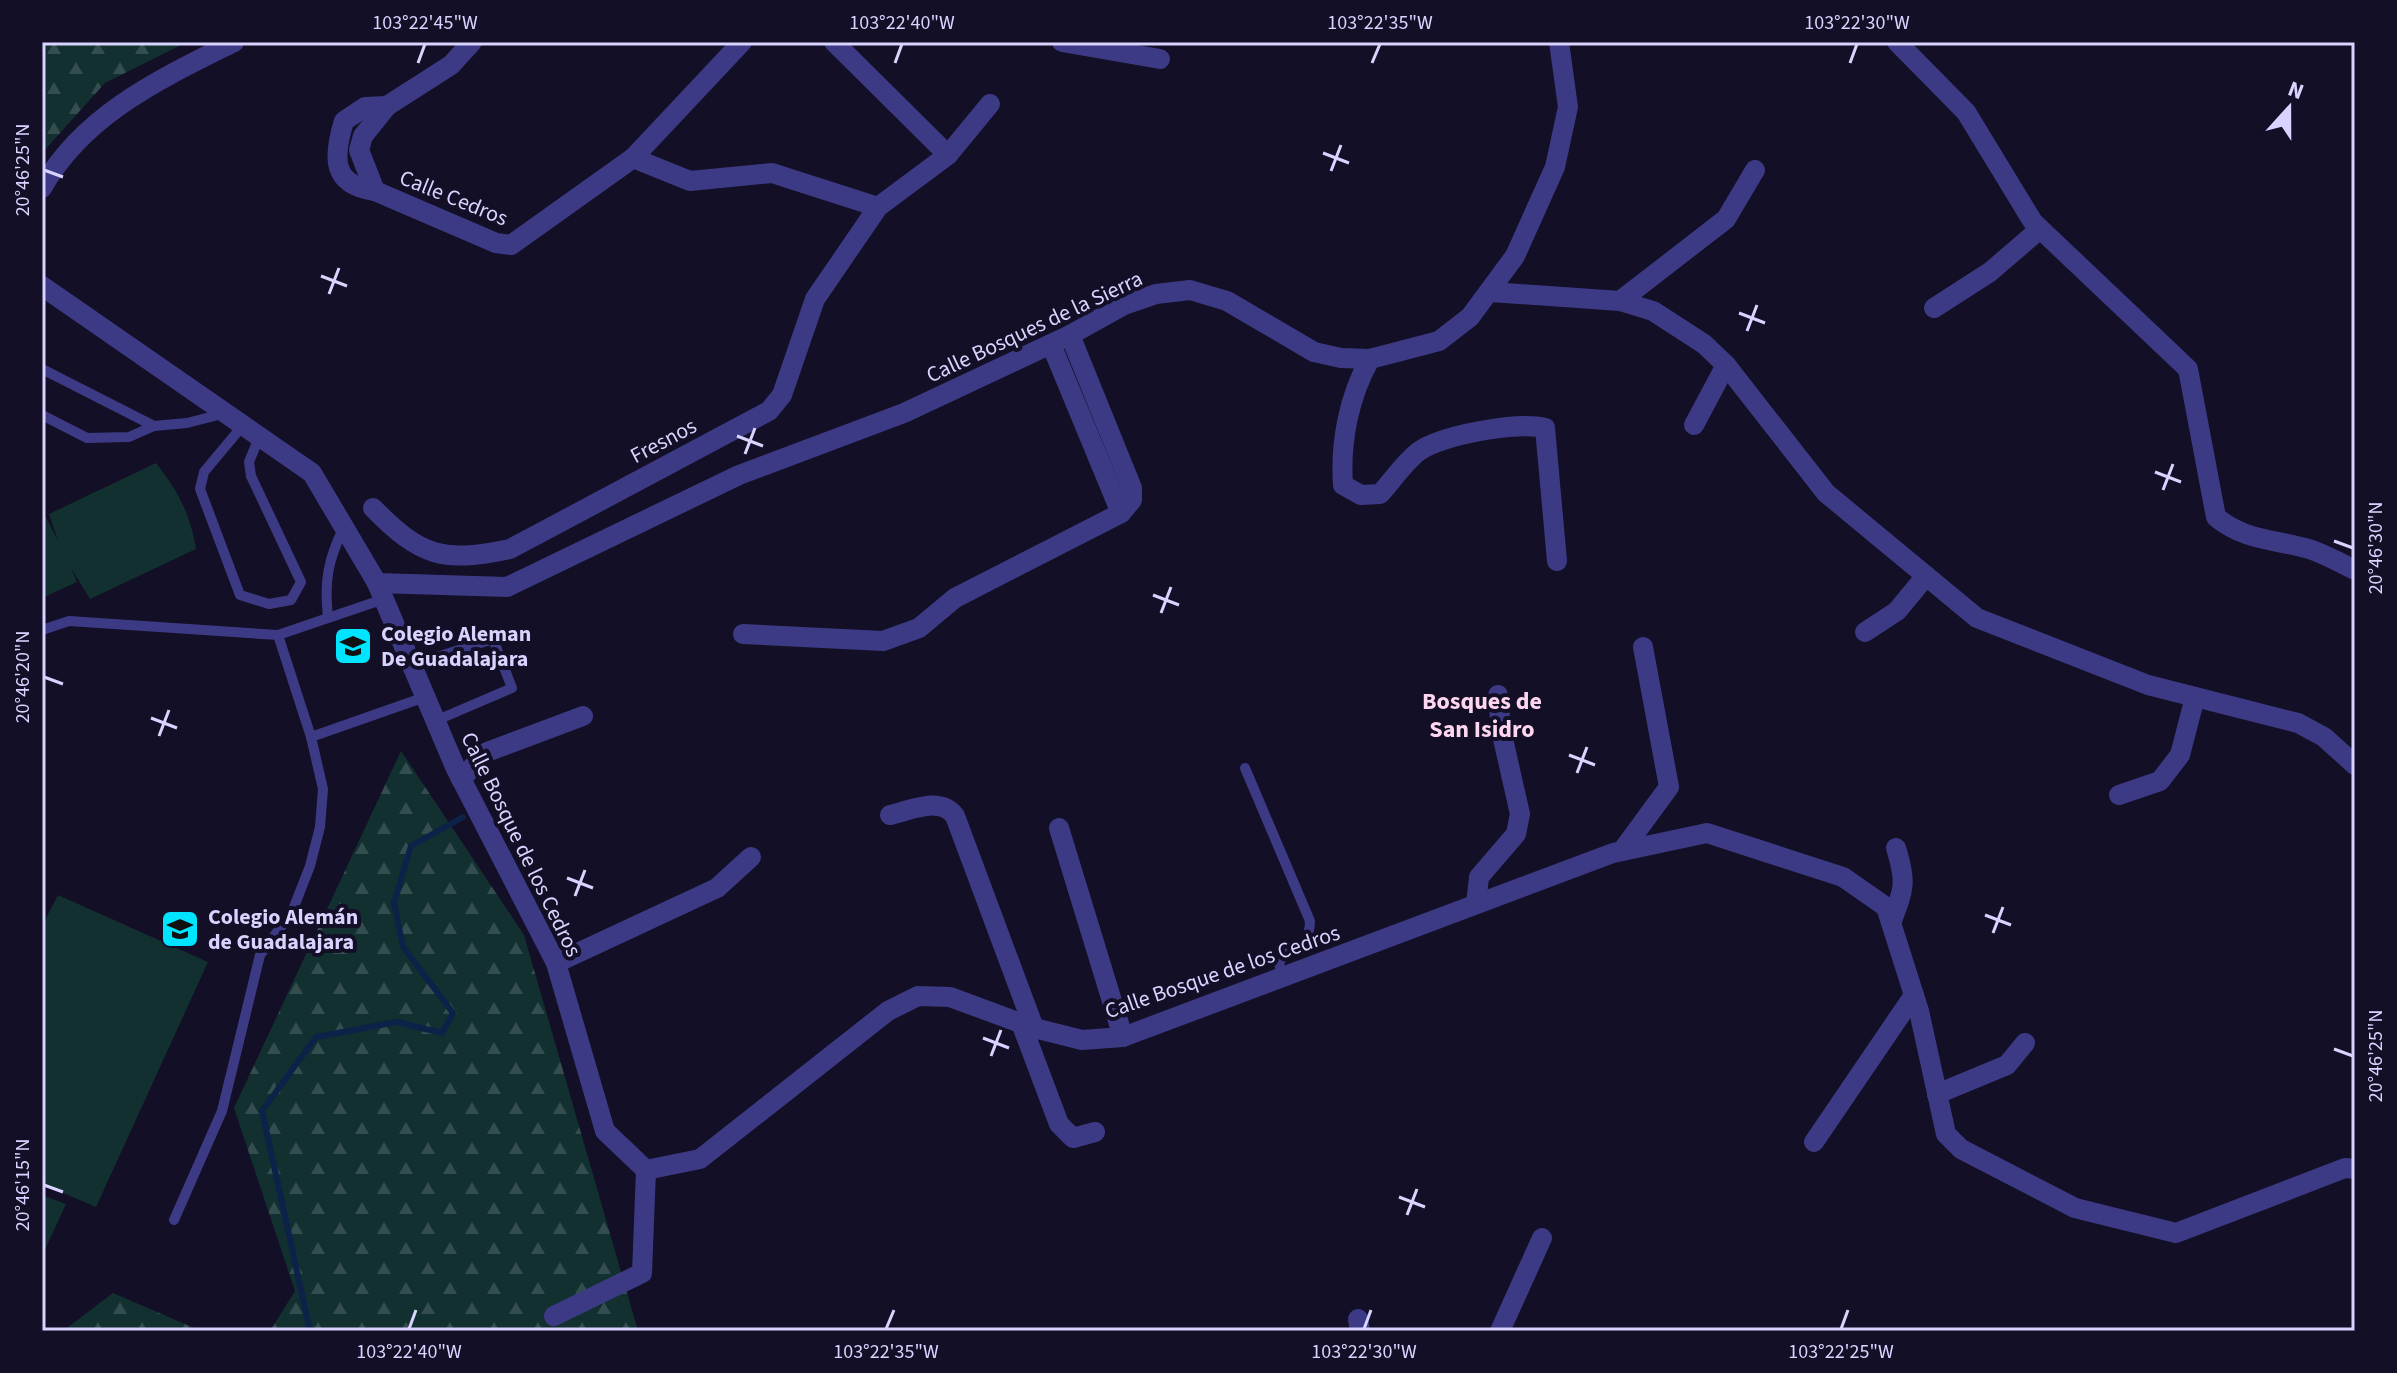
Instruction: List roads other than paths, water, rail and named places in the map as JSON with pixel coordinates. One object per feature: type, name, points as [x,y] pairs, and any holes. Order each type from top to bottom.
[{"type":"street","points":[[42,188],[69,146],[142,88],[234,42]]},
{"type":"street","name":"Calle Cedros","points":[[472,42],[451,65],[387,106],[363,136],[359,150],[375,191],[496,243],[511,245],[633,158]]},
{"type":"street","points":[[742,42],[633,158],[690,181],[772,173],[878,207]]},
{"type":"street","points":[[834,42],[948,155]]},
{"type":"street","points":[[1062,42],[1160,59]]},
{"type":"street","name":"Calle Bosques de la Sierra","points":[[380,591],[507,587],[739,475],[904,413],[1070,335],[1124,305],[1156,294],[1190,290],[1227,301],[1314,352],[1341,358],[1370,359],[1439,341],[1470,317],[1491,292],[1531,224],[1564,138],[1568,107],[1559,42]]},
{"type":"street","points":[[1897,42],[1966,112],[2040,229],[2188,369],[2216,517],[2233,531],[2251,539],[2309,550],[2355,570]]},
{"type":"street","name":"Fresnos","points":[[373,508],[399,535],[433,554],[472,557],[510,549],[769,411],[782,395],[815,299],[878,207],[948,155],[990,104]]},
{"type":"street","points":[[1620,301],[1726,219],[1755,170]]},
{"type":"street","points":[[1934,308],[1990,272],[2040,229]]},
{"type":"street","name":"Calle Bosque de los Cedros","points":[[42,286],[312,473],[380,591],[461,779],[556,963],[605,1131],[646,1170],[700,1159],[888,1011],[918,996],[950,997],[1027,1025],[1082,1040],[1123,1037],[1622,851],[1707,833],[1843,877],[1886,907],[1914,995],[1946,1134],[1961,1149],[2075,1208],[2176,1233],[2345,1168],[2355,1169]]},
{"type":"street","points":[[1491,292],[1620,301],[1653,311],[1680,326],[1726,365],[1826,493],[1977,618],[2148,685],[2298,723],[2324,737],[2355,765]]},
{"type":"street","points":[[743,634],[883,641],[919,628],[955,598],[1121,513],[1132,500],[1132,488],[1070,335]]},
{"type":"street","points":[[1051,344],[1121,513]]},
{"type":"street","points":[[1370,359],[1359,377],[1341,451],[1343,485],[1361,495],[1380,494],[1418,452],[1439,442],[1528,424],[1545,428],[1557,561]]},
{"type":"street","points":[[1694,425],[1726,365]]},
{"type":"street","points":[[1865,632],[1897,611],[1926,576]]},
{"type":"street","points":[[1622,851],[1669,787],[1643,647]]},
{"type":"street","points":[[1476,904],[1479,877],[1516,834],[1520,814],[1501,730],[1498,695]]},
{"type":"street","points":[[2119,795],[2160,781],[2180,755],[2195,697]]},
{"type":"street","points":[[461,779],[487,752],[583,716]]},
{"type":"street","points":[[890,815],[937,804],[948,807],[955,816],[1059,1124],[1073,1138],[1095,1132]]},
{"type":"street","points":[[1059,828],[1123,1037]]},
{"type":"street","points":[[1891,923],[1905,888],[1896,848]]},
{"type":"street","points":[[556,963],[717,888],[751,857]]},
{"type":"street","points":[[1814,1142],[1914,995]]},
{"type":"street","points":[[1937,1094],[2007,1065],[2025,1043]]},
{"type":"street","points":[[554,1316],[642,1273],[646,1170]]},
{"type":"street","points":[[1500,1331],[1542,1238]]},
{"type":"lane","points":[[42,369],[154,426]]},
{"type":"lane","points":[[42,415],[87,438],[129,437],[154,426],[187,423],[244,424]]},
{"type":"lane","points":[[244,424],[251,476],[301,582],[291,600],[269,604],[240,595],[200,489],[204,472],[244,424]]},
{"type":"lane","points":[[328,617],[326,572],[344,527]]},
{"type":"lane","points":[[42,630],[69,621],[278,635],[328,617],[380,591]]},
{"type":"lane","points":[[174,1220],[222,1111],[247,1016],[250,984],[260,955],[292,912],[310,866],[320,827],[323,789],[311,737],[278,635]]},
{"type":"lane","points":[[412,665],[493,639],[512,688],[435,721]]},
{"type":"lane","points":[[311,737],[425,697]]},
{"type":"lane","points":[[1245,768],[1310,921],[1309,936],[1303,946],[1279,962],[1282,978]]},
{"type":"waterway","points":[[310,1331],[262,1111],[316,1037],[397,1022],[442,1033],[453,1013],[403,947],[394,903],[411,846],[463,817]]},
{"type":"place","name":"Colegio Aleman De Guadalajara","points":[[353,646]]},
{"type":"place","name":"Colegio Alemán de Guadalajara","points":[[180,929]]},
{"type":"district","name":"Bosques de San Isidro","points":[[1482,715]]}]
